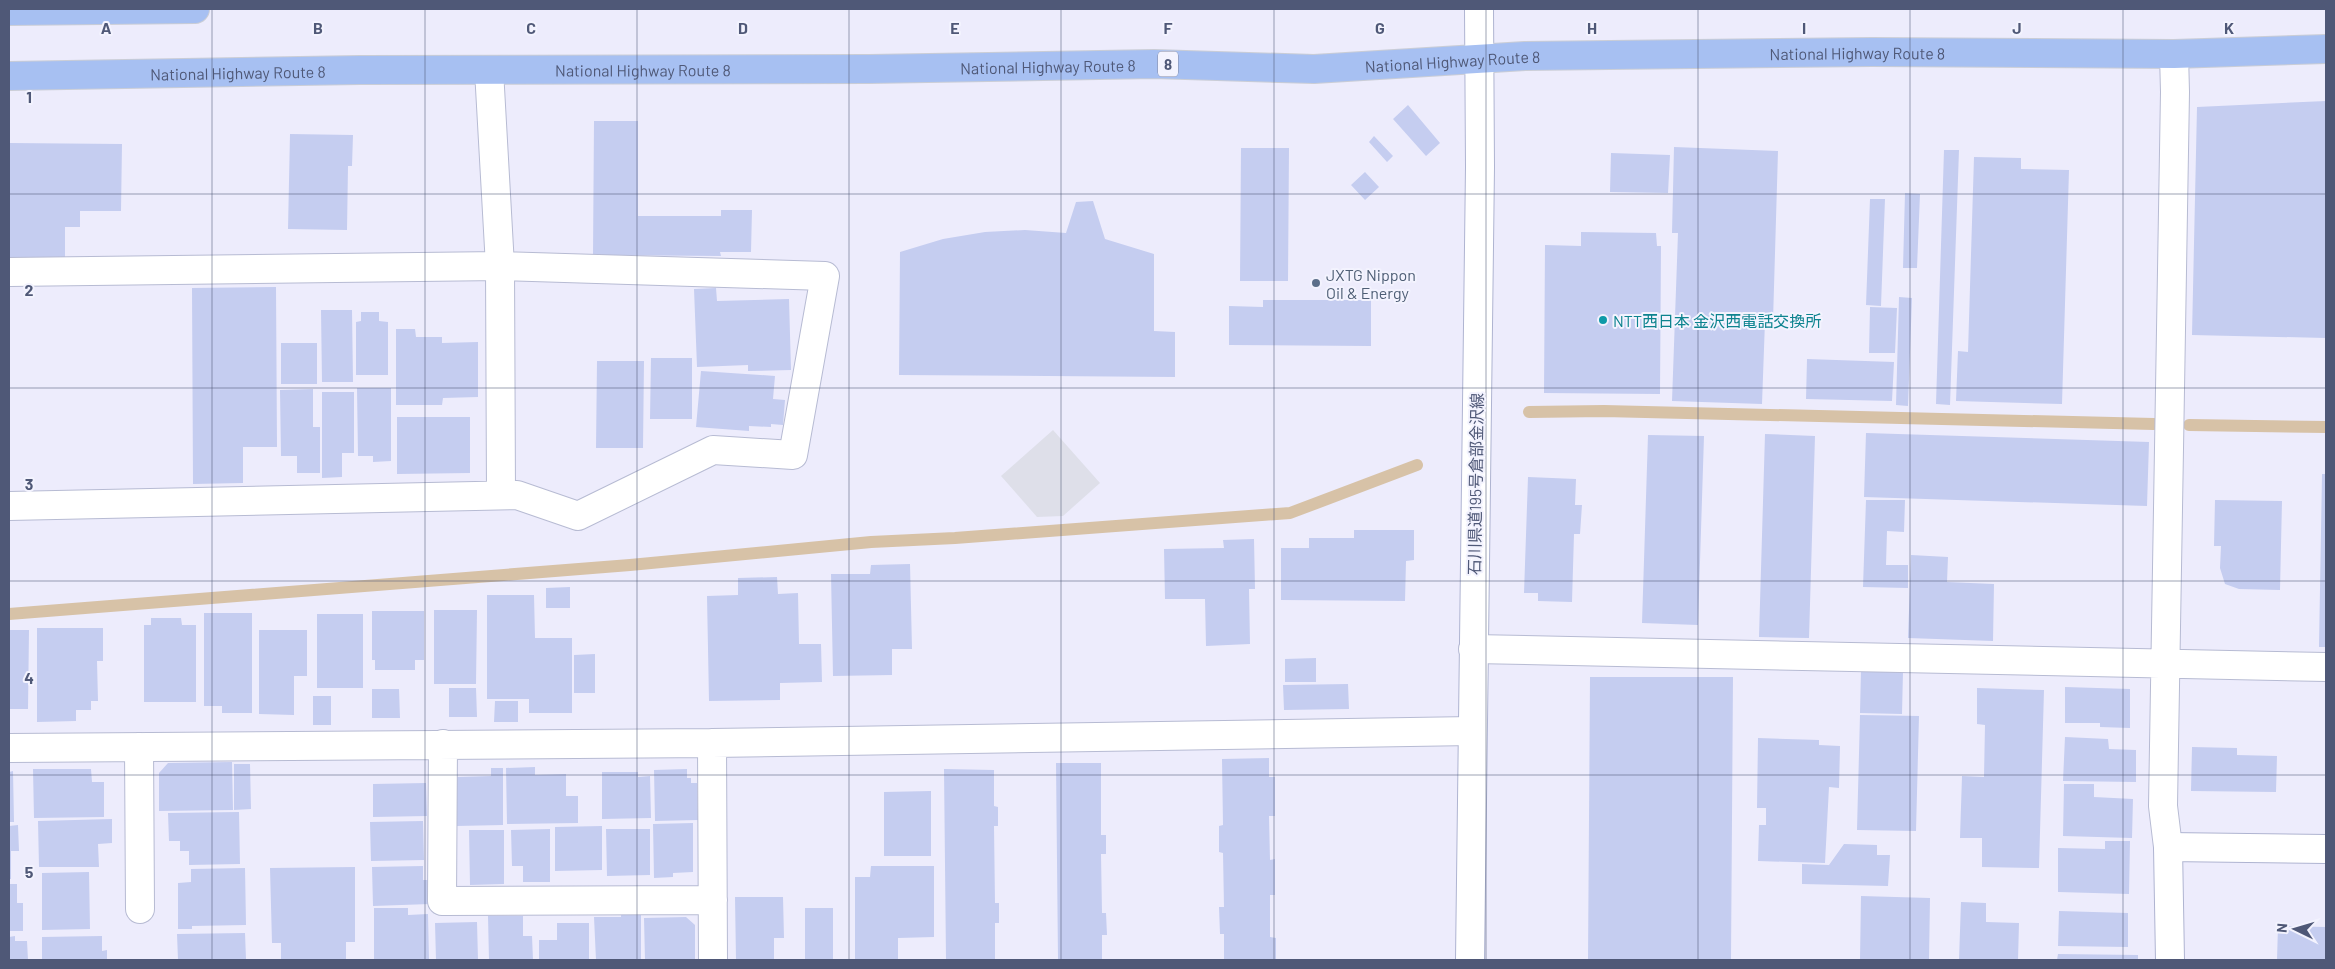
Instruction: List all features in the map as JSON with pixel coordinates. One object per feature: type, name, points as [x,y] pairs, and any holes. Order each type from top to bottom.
[{"type":"highway","points":[[9,11],[195,9]]},
{"type":"highway","name":"National Highway Route 8","points":[[9,76],[489,70],[869,70],[1154,64],[1314,69],[1481,58],[1716,52],[2174,54],[2326,49]]},
{"type":"street","name":"石川県道195号倉部金沢線","points":[[1470,960],[1481,58],[1479,9]]},
{"type":"street","points":[[2170,960],[2168,847],[2163,806],[2167,664],[2174,54]]},
{"type":"street","points":[[489,70],[500,266],[501,495]]},
{"type":"street","points":[[9,272],[500,266],[825,276],[793,455],[714,450],[578,516],[517,495],[9,506]]},
{"type":"street","points":[[1473,649],[2326,667]]},
{"type":"street","points":[[9,748],[712,743],[1472,731]]},
{"type":"street","points":[[712,743],[713,960]]},
{"type":"street","points":[[443,744],[442,901],[713,900]]},
{"type":"street","points":[[139,747],[140,909]]},
{"type":"street","points":[[2168,847],[2326,849]]},
{"type":"shaded area","points":[[1053,430],[1100,483],[1063,516],[1037,517],[1001,476]]},
{"type":"building","points":[[2326,101],[2326,338],[2192,335],[2197,107]]},
{"type":"building","points":[[1408,105],[1440,143],[1426,156],[1393,119]]},
{"type":"building","points":[[594,121],[638,121],[638,216],[721,216],[721,210],[752,210],[751,252],[720,252],[721,256],[593,255]]},
{"type":"building","points":[[290,134],[353,135],[352,166],[348,166],[347,230],[288,229]]},
{"type":"building","points":[[1374,136],[1393,156],[1387,162],[1369,142]]},
{"type":"building","points":[[9,143],[122,144],[121,211],[80,211],[80,227],[65,227],[65,263],[9,263]]},
{"type":"building","points":[[1674,147],[1778,151],[1773,321],[1765,321],[1762,404],[1672,401],[1678,233],[1672,233]]},
{"type":"building","points":[[1241,148],[1289,148],[1288,281],[1240,281]]},
{"type":"building","points":[[1944,150],[1959,150],[1950,405],[1936,404]]},
{"type":"building","points":[[1611,153],[1670,155],[1668,193],[1610,192]]},
{"type":"building","points":[[1974,157],[2021,158],[2021,169],[2069,170],[2062,404],[1956,401],[1958,351],[1968,352]]},
{"type":"building","points":[[1365,172],[1379,187],[1365,200],[1351,185]]},
{"type":"building","points":[[1905,193],[1920,194],[1917,268],[1903,268]]},
{"type":"building","points":[[1870,199],[1885,199],[1881,306],[1866,305]]},
{"type":"building","points":[[1093,201],[1105,239],[1154,254],[1154,331],[1175,332],[1175,377],[899,375],[900,252],[943,239],[985,232],[1025,230],[1066,233],[1076,202]]},
{"type":"building","name":"NTT西日本 金沢西電話交換所","points":[[1581,232],[1656,233],[1657,246],[1661,246],[1660,394],[1544,393],[1545,245],[1581,246]]},
{"type":"building","points":[[276,287],[277,447],[243,447],[243,483],[193,484],[192,288]]},
{"type":"building","points":[[716,288],[717,301],[789,299],[791,370],[748,371],[748,365],[697,367],[694,289]]},
{"type":"building","points":[[1899,297],[1912,298],[1908,406],[1896,405]]},
{"type":"building","points":[[1263,300],[1371,300],[1371,346],[1229,345],[1229,306],[1263,307]]},
{"type":"building","points":[[1870,307],[1897,308],[1895,353],[1869,353]]},
{"type":"building","points":[[321,310],[352,310],[353,382],[322,382]]},
{"type":"building","points":[[361,312],[379,312],[379,321],[388,322],[388,375],[356,375],[356,322],[361,321]]},
{"type":"building","points":[[396,329],[415,329],[416,337],[442,337],[442,343],[478,342],[478,397],[443,398],[442,405],[396,405]]},
{"type":"building","points":[[281,343],[317,343],[317,384],[281,384]]},
{"type":"building","points":[[651,358],[692,358],[692,419],[650,419]]},
{"type":"building","points":[[1807,359],[1894,362],[1892,401],[1806,399]]},
{"type":"building","points":[[597,361],[644,361],[643,448],[596,448]]},
{"type":"building","points":[[701,371],[775,376],[773,399],[785,400],[783,425],[771,424],[771,427],[749,426],[749,431],[696,427]]},
{"type":"building","points":[[357,388],[391,388],[391,461],[373,462],[373,456],[358,456]]},
{"type":"building","points":[[313,389],[313,427],[320,427],[320,473],[297,473],[297,456],[281,456],[280,390]]},
{"type":"building","points":[[322,392],[354,392],[354,453],[342,453],[342,477],[322,478]]},
{"type":"building","points":[[397,417],[470,417],[470,473],[397,474]]},
{"type":"building","points":[[1866,433],[2149,442],[2147,506],[1864,497]]},
{"type":"building","points":[[1765,434],[1815,436],[1809,638],[1759,637]]},
{"type":"building","points":[[1648,435],[1704,436],[1698,625],[1642,623]]},
{"type":"building","points":[[2322,474],[2326,474],[2326,647],[2319,647]]},
{"type":"building","points":[[1528,477],[1576,479],[1575,505],[1582,505],[1580,534],[1574,534],[1572,602],[1538,601],[1538,593],[1524,593]]},
{"type":"building","points":[[1866,500],[1905,500],[1904,532],[1887,531],[1886,565],[1908,565],[1908,588],[1863,587]]},
{"type":"building","points":[[2215,500],[2282,501],[2280,590],[2239,589],[2225,584],[2220,568],[2221,546],[2214,546]]},
{"type":"building","points":[[1354,530],[1414,530],[1414,560],[1406,561],[1405,601],[1281,600],[1281,548],[1309,548],[1309,538],[1354,538]]},
{"type":"building","points":[[1254,539],[1255,589],[1249,589],[1250,644],[1206,646],[1205,599],[1165,599],[1164,549],[1224,548],[1223,540]]},
{"type":"building","points":[[1911,555],[1948,557],[1947,582],[1994,584],[1993,641],[1908,638]]},
{"type":"building","points":[[910,564],[912,649],[892,649],[892,675],[833,676],[831,574],[870,574],[871,565]]},
{"type":"building","points":[[777,577],[778,594],[798,593],[799,644],[821,644],[822,682],[780,683],[780,700],[709,701],[707,596],[738,595],[738,578]]},
{"type":"building","points":[[570,587],[570,608],[546,608],[546,588]]},
{"type":"building","points":[[487,595],[534,595],[535,638],[572,638],[572,713],[529,713],[529,699],[487,699]]},
{"type":"building","points":[[434,610],[477,610],[476,684],[434,684]]},
{"type":"building","points":[[372,611],[424,611],[424,660],[415,660],[415,670],[375,670],[375,660],[372,660]]},
{"type":"building","points":[[204,613],[252,613],[252,713],[222,713],[222,706],[204,706]]},
{"type":"building","points":[[317,614],[363,614],[363,688],[317,688]]},
{"type":"building","points":[[151,618],[181,618],[182,625],[196,625],[196,702],[144,702],[144,625],[151,625]]},
{"type":"building","points":[[37,628],[103,628],[103,661],[97,661],[98,701],[91,701],[91,710],[76,710],[76,721],[37,722]]},
{"type":"building","points":[[9,630],[29,630],[28,709],[9,709]]},
{"type":"building","points":[[259,630],[307,630],[307,676],[294,676],[294,715],[259,714]]},
{"type":"building","points":[[595,654],[595,693],[574,693],[574,655]]},
{"type":"building","points":[[1316,658],[1316,682],[1285,682],[1285,659]]},
{"type":"building","points":[[1861,670],[1903,671],[1902,714],[1860,713]]},
{"type":"building","points":[[1590,677],[1733,677],[1731,960],[1588,960]]},
{"type":"building","points":[[1348,684],[1349,709],[1284,710],[1283,685]]},
{"type":"building","points":[[2065,687],[2130,689],[2130,728],[2100,727],[2100,723],[2065,723]]},
{"type":"building","points":[[449,688],[476,688],[477,717],[449,717]]},
{"type":"building","points":[[1977,688],[2044,690],[2039,868],[1982,867],[1982,838],[1960,838],[1962,776],[1984,777],[1985,725],[1977,724]]},
{"type":"building","points":[[372,689],[399,689],[400,718],[372,718]]},
{"type":"building","points":[[313,696],[331,696],[331,725],[313,725]]},
{"type":"building","points":[[495,701],[518,701],[518,722],[494,722]]},
{"type":"building","points":[[1860,715],[1919,716],[1916,831],[1857,830]]},
{"type":"building","points":[[2065,737],[2108,739],[2109,749],[2136,750],[2136,782],[2063,781]]},
{"type":"building","points":[[1758,738],[1819,740],[1819,745],[1840,746],[1839,788],[1829,787],[1825,863],[1758,861],[1759,825],[1766,825],[1766,808],[1757,808]]},
{"type":"building","points":[[2192,747],[2237,748],[2237,755],[2277,756],[2276,792],[2191,791]]},
{"type":"building","points":[[1269,758],[1269,777],[1275,777],[1275,816],[1269,816],[1270,860],[1275,859],[1275,895],[1270,895],[1270,937],[1276,938],[1276,960],[1224,960],[1224,934],[1220,934],[1219,907],[1224,907],[1223,853],[1219,852],[1219,826],[1223,825],[1222,759]]},
{"type":"building","points":[[232,762],[233,810],[159,811],[159,773],[168,763]]},
{"type":"building","points":[[1056,763],[1101,763],[1101,835],[1106,835],[1106,854],[1101,854],[1102,913],[1106,913],[1107,935],[1102,935],[1102,960],[1058,960]]},
{"type":"building","points":[[234,764],[250,764],[251,809],[234,810]]},
{"type":"building","points":[[535,767],[535,775],[566,774],[566,796],[578,796],[578,823],[507,824],[506,768]]},
{"type":"building","points":[[491,768],[503,768],[503,825],[456,826],[456,777],[491,776]]},
{"type":"building","points":[[33,769],[91,769],[92,782],[104,782],[104,817],[34,818]]},
{"type":"building","points":[[687,769],[687,778],[691,778],[691,783],[697,783],[698,820],[655,821],[654,770]]},
{"type":"building","points":[[944,769],[994,770],[994,806],[998,807],[998,826],[994,826],[995,903],[999,903],[999,923],[995,923],[995,960],[946,960]]},
{"type":"building","points":[[13,771],[14,822],[9,822],[9,772]]},
{"type":"building","points":[[602,772],[638,772],[638,777],[650,776],[651,818],[602,819]]},
{"type":"building","points":[[426,783],[427,816],[373,817],[373,784]]},
{"type":"building","points":[[2064,784],[2094,784],[2094,797],[2133,799],[2132,838],[2063,836]]},
{"type":"building","points":[[931,791],[931,856],[884,856],[884,792]]},
{"type":"building","points":[[239,812],[240,864],[189,865],[189,851],[180,851],[180,841],[169,841],[168,813]]},
{"type":"building","points":[[112,819],[112,843],[98,844],[99,867],[39,867],[38,821]]},
{"type":"building","points":[[423,821],[424,860],[371,861],[370,822]]},
{"type":"building","points":[[693,823],[693,872],[673,873],[673,877],[654,878],[653,824]]},
{"type":"building","points":[[18,825],[19,851],[11,851],[11,879],[9,879],[9,826]]},
{"type":"building","points":[[602,826],[602,870],[555,871],[555,827]]},
{"type":"building","points":[[550,829],[550,882],[523,882],[523,866],[512,866],[511,830]]},
{"type":"building","points":[[606,829],[650,829],[650,875],[607,876]]},
{"type":"building","points":[[469,830],[504,830],[504,884],[470,885]]},
{"type":"building","points":[[2105,841],[2130,841],[2129,894],[2058,892],[2058,848],[2105,849]]},
{"type":"building","points":[[1844,844],[1877,845],[1877,855],[1890,855],[1888,886],[1802,884],[1802,864],[1829,865]]},
{"type":"building","points":[[423,866],[423,880],[429,880],[430,904],[373,906],[372,867]]},
{"type":"building","points":[[871,866],[934,866],[934,937],[898,938],[898,960],[855,960],[855,877],[870,877]]},
{"type":"building","points":[[355,867],[355,942],[346,942],[346,960],[281,960],[281,943],[272,943],[270,868]]},
{"type":"building","points":[[245,868],[246,925],[192,926],[192,929],[178,929],[178,883],[191,882],[191,869]]},
{"type":"building","points":[[89,872],[90,929],[42,930],[42,873]]},
{"type":"building","points":[[9,884],[17,884],[17,903],[23,903],[23,931],[9,931]]},
{"type":"building","points":[[1861,896],[1930,898],[1929,960],[1860,960]]},
{"type":"building","points":[[735,897],[783,897],[784,938],[774,938],[774,960],[736,960]]},
{"type":"building","points":[[1961,902],[1986,903],[1986,922],[2019,923],[2018,960],[1959,960]]},
{"type":"building","points":[[374,908],[408,908],[408,915],[428,914],[429,960],[374,960]]},
{"type":"building","points":[[805,908],[833,908],[833,960],[805,960]]},
{"type":"building","points":[[641,910],[641,960],[596,960],[594,917],[621,917],[621,911]]},
{"type":"building","points":[[2059,911],[2128,913],[2128,947],[2058,946]]},
{"type":"building","points":[[488,916],[523,916],[523,936],[532,936],[533,960],[489,960]]},
{"type":"building","points":[[686,917],[695,925],[695,960],[645,960],[644,918]]},
{"type":"building","points":[[477,922],[478,960],[436,960],[435,923]]},
{"type":"building","points":[[557,923],[589,923],[589,960],[539,960],[539,940],[557,940]]},
{"type":"building","points":[[2278,926],[2326,927],[2326,960],[2277,960]]},
{"type":"building","points":[[245,933],[246,959],[178,960],[177,934]]},
{"type":"building","points":[[15,936],[15,941],[27,941],[28,960],[9,960],[9,937]]},
{"type":"building","points":[[102,936],[102,951],[107,950],[107,960],[42,960],[42,937]]},
{"type":"building","points":[[2058,954],[2138,955],[2138,960],[2057,960]]},
{"type":"waterway","points":[[1529,412],[1604,411],[2154,424]]},
{"type":"waterway","points":[[2189,425],[2326,427]]},
{"type":"waterway","points":[[9,614],[630,565],[871,542],[955,538],[1290,513],[1417,465]]},
{"type":"place","name":"JXTG Nippon Oil & Energy","points":[[1316,283]]},
{"type":"place","name":"NTT西日本 金沢西電話交換所","points":[[1603,320]]}]
